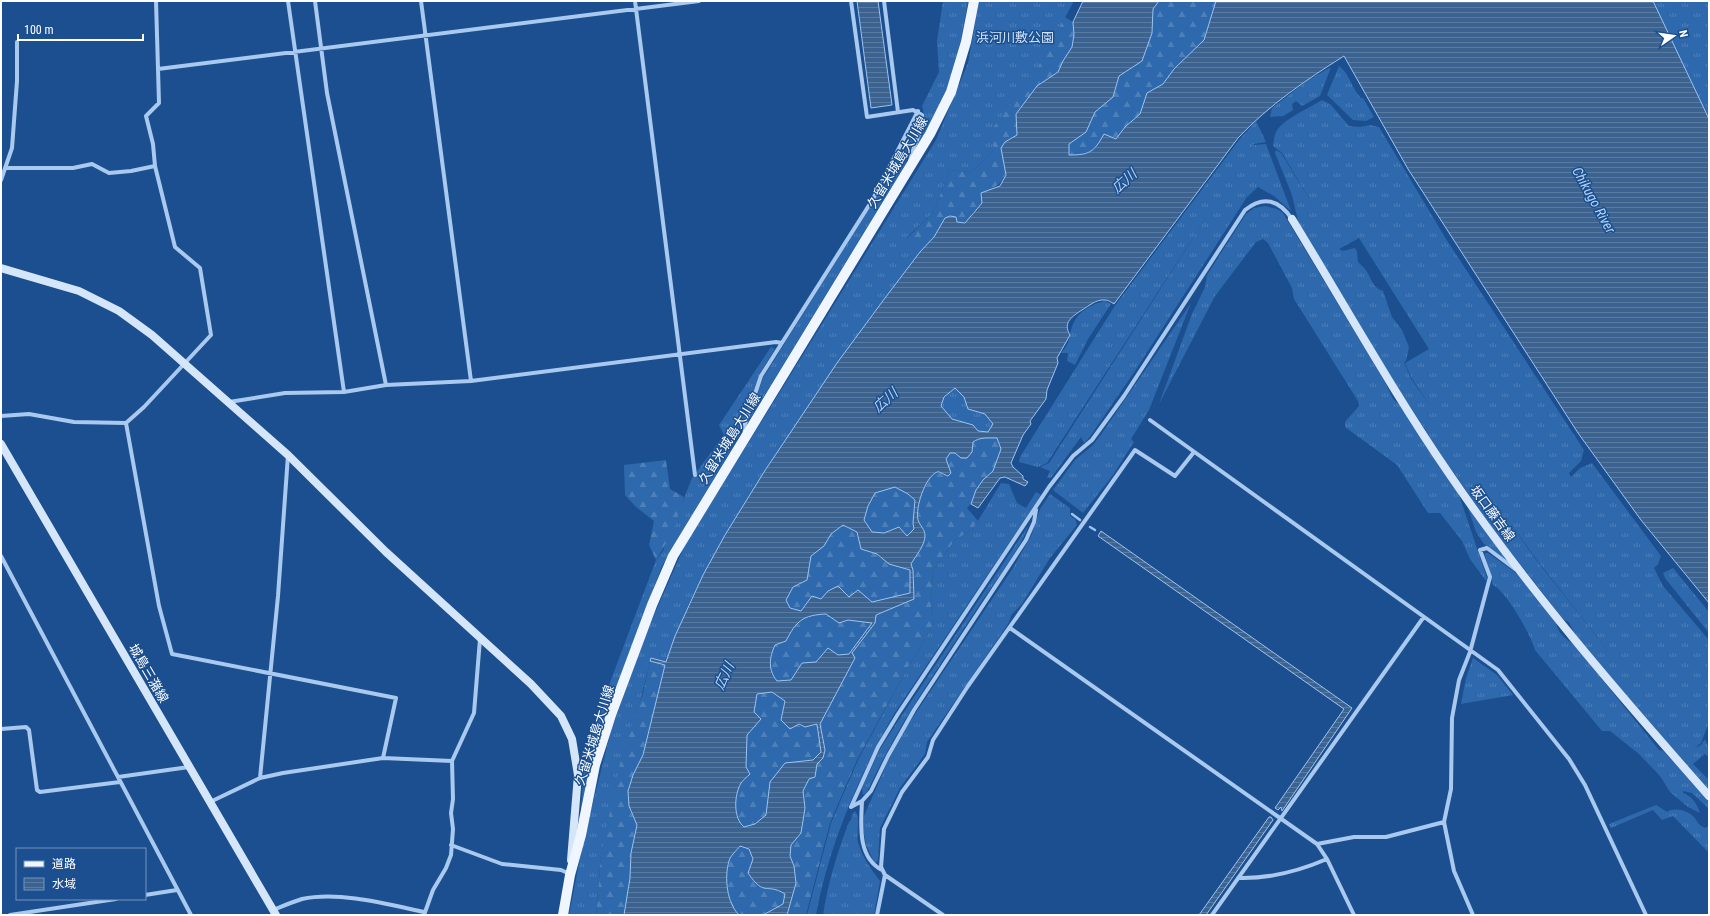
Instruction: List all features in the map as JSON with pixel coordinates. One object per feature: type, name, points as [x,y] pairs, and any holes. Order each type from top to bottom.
[{"type":"main road","name":"久留米城島大川線","points":[[563,915],[570,875],[581,835],[595,766],[611,715],[652,605],[673,556],[930,134],[951,92],[966,42],[974,1]]},
{"type":"main road","name":"坂口藤吉線","points":[[1292,219],[1354,323],[1450,475],[1522,574],[1626,703],[1709,796]]},
{"type":"main road","points":[[1,268],[58,284],[99,300],[134,321],[229,402],[288,455],[386,552],[531,684],[561,716],[572,739],[578,775],[570,875]]},
{"type":"main road","name":"城島三潴線","points":[[1,444],[274,912]]},
{"type":"street","points":[[1,416],[29,414],[74,422],[126,423],[144,407],[211,335],[200,268],[175,247],[155,166],[153,144],[146,116],[159,103],[156,1]]},
{"type":"street","points":[[288,1],[297,53],[344,392]]},
{"type":"street","points":[[315,1],[319,50],[386,385]]},
{"type":"street","points":[[421,1],[471,381]]},
{"type":"street","points":[[635,1],[695,475]]},
{"type":"street","points":[[158,70],[699,1]]},
{"type":"street","points":[[850,1],[867,117],[913,110],[918,111],[922,115],[923,123],[910,155],[909,169]]},
{"type":"street","points":[[884,1],[898,112]]},
{"type":"street","points":[[1,180],[12,148],[17,81],[17,42]]},
{"type":"street","points":[[745,437],[744,427],[761,376],[873,199],[918,111]]},
{"type":"street","points":[[5,168],[73,168],[92,164],[109,173],[131,171],[155,166]]},
{"type":"street","points":[[1036,508],[1034,522],[1026,540],[914,710],[888,756],[871,791],[862,801],[851,807],[878,747],[907,701],[1049,487],[1072,456],[1092,440],[1124,396],[1245,210],[1254,203],[1265,200],[1282,207],[1292,219]]},
{"type":"street","points":[[229,402],[285,393],[344,392],[386,385],[471,381],[776,342],[782,343]]},
{"type":"street","points":[[1150,420],[1470,652],[1498,670],[1569,759],[1585,785],[1646,915]]},
{"type":"street","points":[[126,423],[159,606],[172,654],[396,698],[383,758]]},
{"type":"street","points":[[943,915],[885,874],[881,867],[884,829],[902,792],[928,757],[932,740],[968,686],[1135,450],[1175,476],[1194,452]]},
{"type":"street","points":[[260,778],[278,596],[288,455]]},
{"type":"street","points":[[1473,915],[1454,871],[1444,822],[1451,789],[1452,718],[1459,680],[1470,652],[1490,578],[1480,550],[1487,548],[1522,574]]},
{"type":"street","points":[[1,556],[191,915]]},
{"type":"street","points":[[1212,915],[1423,618]]},
{"type":"street","points":[[1010,628],[1317,844],[1328,859],[1354,915]]},
{"type":"street","points":[[274,912],[302,899],[333,897],[386,904],[424,913],[432,890],[446,868],[451,855],[453,829],[451,813],[453,799],[452,761],[474,713],[480,639]]},
{"type":"street","points":[[1,730],[26,727],[29,730],[37,790],[40,792],[120,782]]},
{"type":"street","points":[[209,802],[260,778],[383,758],[452,761]]},
{"type":"street","points":[[118,777],[189,768]]},
{"type":"street","points":[[862,801],[862,839],[866,852],[874,865],[883,870]]},
{"type":"street","points":[[1317,844],[1354,837],[1386,837],[1444,822]]},
{"type":"street","points":[[451,845],[502,864],[561,870],[570,875]]},
{"type":"street","points":[[1238,878],[1272,876],[1312,866],[1328,859]]},
{"type":"street","points":[[877,915],[885,874]]},
{"type":"street","points":[[146,895],[177,890]]},
{"type":"street","points":[[10,915],[109,900]]},
{"type":"green space","points":[[943,1],[968,1],[961,40],[946,92],[915,152],[924,123],[924,112],[922,106],[939,72],[937,41]]},
{"type":"green space","name":"浜河川敷公園","points":[[979,1],[1074,1],[994,150],[972,172],[950,170],[933,213],[907,237],[913,250],[920,252],[820,389],[735,517],[690,602],[666,662],[651,658],[601,855],[596,915],[569,915],[584,838],[611,731],[646,633],[685,545],[936,140],[968,63]]},
{"type":"green space","points":[[1159,1],[1216,1],[1204,40],[1174,69],[1163,84],[1147,93],[1140,115],[1125,127],[1116,139],[1104,135],[1094,149],[1082,154],[1069,155],[1068,144],[1086,132],[1095,112],[1113,97],[1119,76],[1142,61],[1152,33],[1153,9]]},
{"type":"green space","points":[[1653,1],[1709,1],[1709,119],[1702,107]]},
{"type":"green space","points":[[1065,17],[1073,22],[1074,35],[1072,47],[1058,72],[1037,86],[1020,108],[1016,116],[1017,135],[1005,142],[1006,168],[1003,180],[991,189],[981,193],[982,203],[972,213],[968,221],[961,223],[945,218],[934,237],[920,252],[913,251],[907,238],[933,213],[950,170],[972,172],[994,150],[990,132],[1039,65]]},
{"type":"green space","points":[[1339,66],[1346,73],[1355,90],[1361,98],[1363,98],[1374,117],[1366,121],[1353,120],[1327,95]]},
{"type":"green space","points":[[1331,67],[1320,96],[1302,106],[1296,101],[1292,104],[1293,110],[1283,116],[1270,117],[1272,108],[1307,81]]},
{"type":"green space","points":[[1322,100],[1330,104],[1349,126],[1360,127],[1370,125],[1379,127],[1446,239],[1584,450],[1581,461],[1569,473],[1571,477],[1580,468],[1592,463],[1661,556],[1658,564],[1654,568],[1663,586],[1709,640],[1709,723],[1701,743],[1695,748],[1701,745],[1705,739],[1709,749],[1709,758],[1705,754],[1693,764],[1709,780],[1709,790],[1636,709],[1574,633],[1569,622],[1563,619],[1499,537],[1446,462],[1377,355],[1299,225],[1292,195],[1275,153],[1276,150],[1281,153],[1313,205],[1282,153],[1273,146],[1274,140],[1276,132],[1281,125]],"holes":[[[1359,238],[1429,349],[1405,363],[1412,379],[1432,408],[1411,379],[1404,362],[1406,361],[1409,347],[1402,330],[1392,317],[1383,291],[1375,286],[1364,268],[1358,262],[1355,248],[1343,251],[1339,249]],[[1496,502],[1533,555],[1617,662],[1533,556]]]},
{"type":"green space","points":[[918,118],[919,125],[905,165],[747,424],[763,378],[875,199]]},
{"type":"green space","points":[[1256,121],[1266,142],[1254,144],[1250,151],[1254,145],[1266,144],[1291,211],[1274,196],[1258,187],[1247,197],[1135,371],[1089,438],[1084,443],[1081,437],[1051,478],[1047,478],[1050,471],[1040,467],[1049,463],[1211,210],[1047,463],[1038,467],[1019,462],[1020,457],[1114,307],[1239,140]]},
{"type":"green space","points":[[1265,206],[1277,209],[1283,213],[1385,382],[1393,399],[1401,406],[1457,489],[1487,578],[1486,581],[1470,559],[1462,541],[1440,513],[1428,513],[1397,465],[1345,427],[1345,422],[1359,406],[1358,401],[1294,299],[1292,288],[1268,243],[1263,239],[1256,242],[1215,296],[1159,404],[1192,314],[1205,287],[1207,275],[1246,214],[1254,208]]},
{"type":"green space","points":[[1105,301],[1111,304],[1088,339],[1075,365],[1067,361],[1068,353],[1061,353],[1068,343],[1077,317],[1094,304]]},
{"type":"green space","points":[[1191,303],[1149,410],[1131,439],[1134,442],[1113,475],[1083,513],[1053,490],[1075,460],[1092,446],[1100,436]]},
{"type":"green space","points":[[771,347],[775,349],[760,373],[739,436],[662,566],[607,713],[581,811],[584,765],[600,709],[656,560],[663,551],[692,478],[724,435],[719,425]]},
{"type":"green space","points":[[955,388],[964,397],[968,409],[985,414],[994,425],[988,432],[978,431],[973,425],[952,419],[941,406],[944,397]]},
{"type":"green space","points":[[979,438],[997,438],[1001,449],[993,471],[983,480],[976,490],[971,504],[967,508],[978,521],[973,529],[955,540],[933,570],[931,605],[934,623],[857,760],[830,823],[806,915],[787,915],[796,883],[794,866],[790,856],[791,845],[801,832],[805,808],[803,791],[809,779],[815,777],[817,764],[823,758],[825,750],[820,724],[852,653],[875,623],[876,615],[914,598],[913,570],[911,564],[925,540],[924,532],[918,520],[918,507],[922,492],[934,474],[939,472],[945,475],[947,465],[946,459],[950,453],[955,452],[961,458],[972,452],[973,442]]},
{"type":"green space","points":[[666,460],[670,489],[684,497],[672,534],[656,560],[649,545],[654,521],[636,507],[625,495],[624,465]]},
{"type":"green space","points":[[1001,483],[1009,484],[1017,503],[1026,508],[1036,492],[1041,495],[894,714],[857,786],[847,811],[829,862],[816,915],[807,915],[831,823],[858,760],[903,676],[934,623],[931,605],[933,570],[955,540],[973,529]]},
{"type":"green space","points":[[895,486],[915,500],[913,523],[914,529],[907,537],[898,527],[884,533],[872,532],[864,519],[868,506],[875,493]]},
{"type":"green space","points":[[1050,494],[1070,508],[1070,516],[1075,519],[1077,525],[1050,558],[1022,604],[1012,614],[1008,624],[927,742],[925,754],[900,788],[880,828],[878,860],[877,862],[874,862],[866,845],[863,828],[864,816],[888,761],[907,726],[1013,568],[1032,534],[1040,509]]},
{"type":"green space","points":[[1467,505],[1509,563],[1484,544],[1476,532]]},
{"type":"green space","points":[[843,525],[857,532],[861,549],[877,554],[889,564],[910,570],[910,593],[872,603],[858,590],[849,597],[828,591],[821,599],[812,596],[801,611],[790,608],[786,601],[793,587],[807,580],[811,556],[824,546],[831,534]]},
{"type":"green space","points":[[1028,526],[1014,554],[936,671],[908,716],[894,739],[870,786],[863,795],[862,788],[880,749]]},
{"type":"green space","points":[[1485,553],[1488,553],[1523,578],[1556,622],[1560,633],[1576,647],[1659,750],[1663,751],[1709,800],[1709,809],[1692,793],[1683,791],[1683,793],[1694,801],[1700,813],[1688,807],[1670,792],[1660,776],[1639,754],[1610,731],[1602,731],[1535,650],[1529,634],[1511,604],[1493,585]]},
{"type":"green space","points":[[1673,568],[1709,612],[1709,633],[1665,578],[1663,573]]},
{"type":"green space","points":[[826,614],[839,623],[848,620],[872,623],[849,654],[838,655],[828,648],[816,662],[802,663],[791,680],[777,681],[772,673],[770,664],[775,645],[786,641],[793,628],[801,620],[811,616]]},
{"type":"green space","points":[[1473,658],[1497,675],[1513,695],[1461,704],[1466,678]]},
{"type":"green space","points":[[650,661],[665,665],[643,755],[633,775],[628,791],[630,810],[637,825],[631,853],[630,878],[624,915],[596,915],[601,855],[623,749],[643,693]]},
{"type":"green space","points":[[772,692],[785,701],[781,720],[805,727],[817,724],[821,753],[813,760],[785,763],[770,782],[766,815],[755,824],[744,827],[740,823],[736,812],[736,800],[742,782],[750,774],[746,767],[747,735],[761,719],[754,712],[757,694]]},
{"type":"green space","points":[[1656,805],[1667,812],[1670,810],[1684,811],[1694,817],[1703,827],[1705,828],[1709,826],[1709,853],[1673,816],[1662,820],[1653,810],[1611,828],[1609,824]]},
{"type":"green space","points":[[855,811],[858,818],[858,842],[867,863],[880,881],[874,915],[823,915],[827,891],[837,857],[852,814]]},
{"type":"green space","points":[[740,846],[749,848],[753,859],[748,873],[753,881],[762,887],[773,889],[785,894],[784,904],[763,915],[739,915],[735,910],[729,897],[727,875],[730,859]]},
{"type":"water","points":[[857,1],[878,1],[892,105],[871,108]]},
{"type":"water","points":[[1083,1],[1159,1],[1153,9],[1152,33],[1142,61],[1119,76],[1113,97],[1095,112],[1086,132],[1069,144],[1069,155],[1082,154],[1091,151],[1104,134],[1116,139],[1125,127],[1140,114],[1147,93],[1163,84],[1174,69],[1204,40],[1216,1],[1653,1],[1709,119],[1709,603],[1641,520],[1578,433],[1408,169],[1344,56],[1316,74],[1275,104],[1238,138],[1114,304],[1110,301],[1102,300],[1093,303],[1072,317],[1067,326],[1070,335],[1057,358],[1058,363],[1047,390],[1046,399],[1030,421],[1031,424],[1023,435],[1011,463],[1013,467],[1023,476],[1023,479],[1028,482],[1025,486],[1005,477],[1000,478],[978,508],[971,504],[976,490],[983,480],[993,471],[1001,449],[997,438],[987,438],[973,442],[972,452],[967,458],[961,458],[955,453],[950,453],[946,459],[951,473],[948,476],[937,472],[925,486],[917,515],[924,531],[925,540],[911,564],[913,570],[914,599],[876,615],[875,623],[852,653],[855,658],[820,724],[825,750],[823,758],[817,764],[815,777],[809,779],[803,791],[805,808],[801,833],[791,845],[790,856],[794,866],[796,883],[787,915],[763,915],[783,904],[785,894],[774,889],[762,887],[754,881],[748,873],[753,859],[749,849],[740,846],[730,859],[727,875],[729,897],[739,915],[624,915],[630,878],[631,853],[637,825],[629,806],[628,791],[633,775],[643,755],[665,665],[650,661],[651,658],[666,662],[675,636],[703,575],[725,535],[764,472],[837,363],[885,298],[920,252],[934,237],[945,218],[950,216],[956,217],[957,222],[965,223],[982,203],[981,193],[1000,186],[1006,175],[1001,148],[1005,142],[1017,135],[1016,114],[1037,86],[1058,72],[1072,47],[1074,35],[1073,22]],"holes":[[[955,388],[964,397],[968,409],[985,414],[993,424],[988,432],[978,431],[973,425],[952,419],[941,406],[944,397]],[[895,487],[908,494],[915,500],[913,523],[914,529],[907,536],[899,527],[884,533],[872,532],[864,520],[868,506],[875,493]],[[843,525],[857,532],[861,549],[877,554],[889,564],[910,570],[910,593],[872,602],[858,590],[849,597],[838,586],[828,591],[821,599],[812,596],[801,611],[790,608],[786,600],[793,587],[807,580],[811,556],[824,546],[831,534]],[[826,614],[839,623],[848,620],[872,623],[849,654],[838,655],[828,648],[816,662],[802,663],[791,680],[777,681],[772,673],[770,664],[775,645],[786,641],[793,628],[801,620],[811,616]],[[772,692],[785,701],[781,720],[790,729],[799,724],[805,727],[817,724],[821,752],[813,760],[785,763],[770,782],[766,815],[755,824],[744,827],[740,823],[736,812],[736,800],[741,783],[750,774],[746,767],[747,735],[761,719],[754,712],[757,694]]]},
{"type":"water","points":[[1101,531],[1352,708],[1282,811],[1281,807],[1278,810],[1275,808],[1344,709],[1098,536]]},
{"type":"water","points":[[1269,817],[1273,820],[1206,915],[1199,915]]},
{"type":"waterway","points":[[1072,514],[1080,520]]},
{"type":"waterway","points":[[1090,527],[1095,530]]},
{"type":"water label","name":"広川","points":[[1124,181]]},
{"type":"water label","name":"Chikugo River","points":[[1594,200]]},
{"type":"water label","name":"広川","points":[[885,400]]},
{"type":"water label","name":"広川","points":[[724,676]]}]
